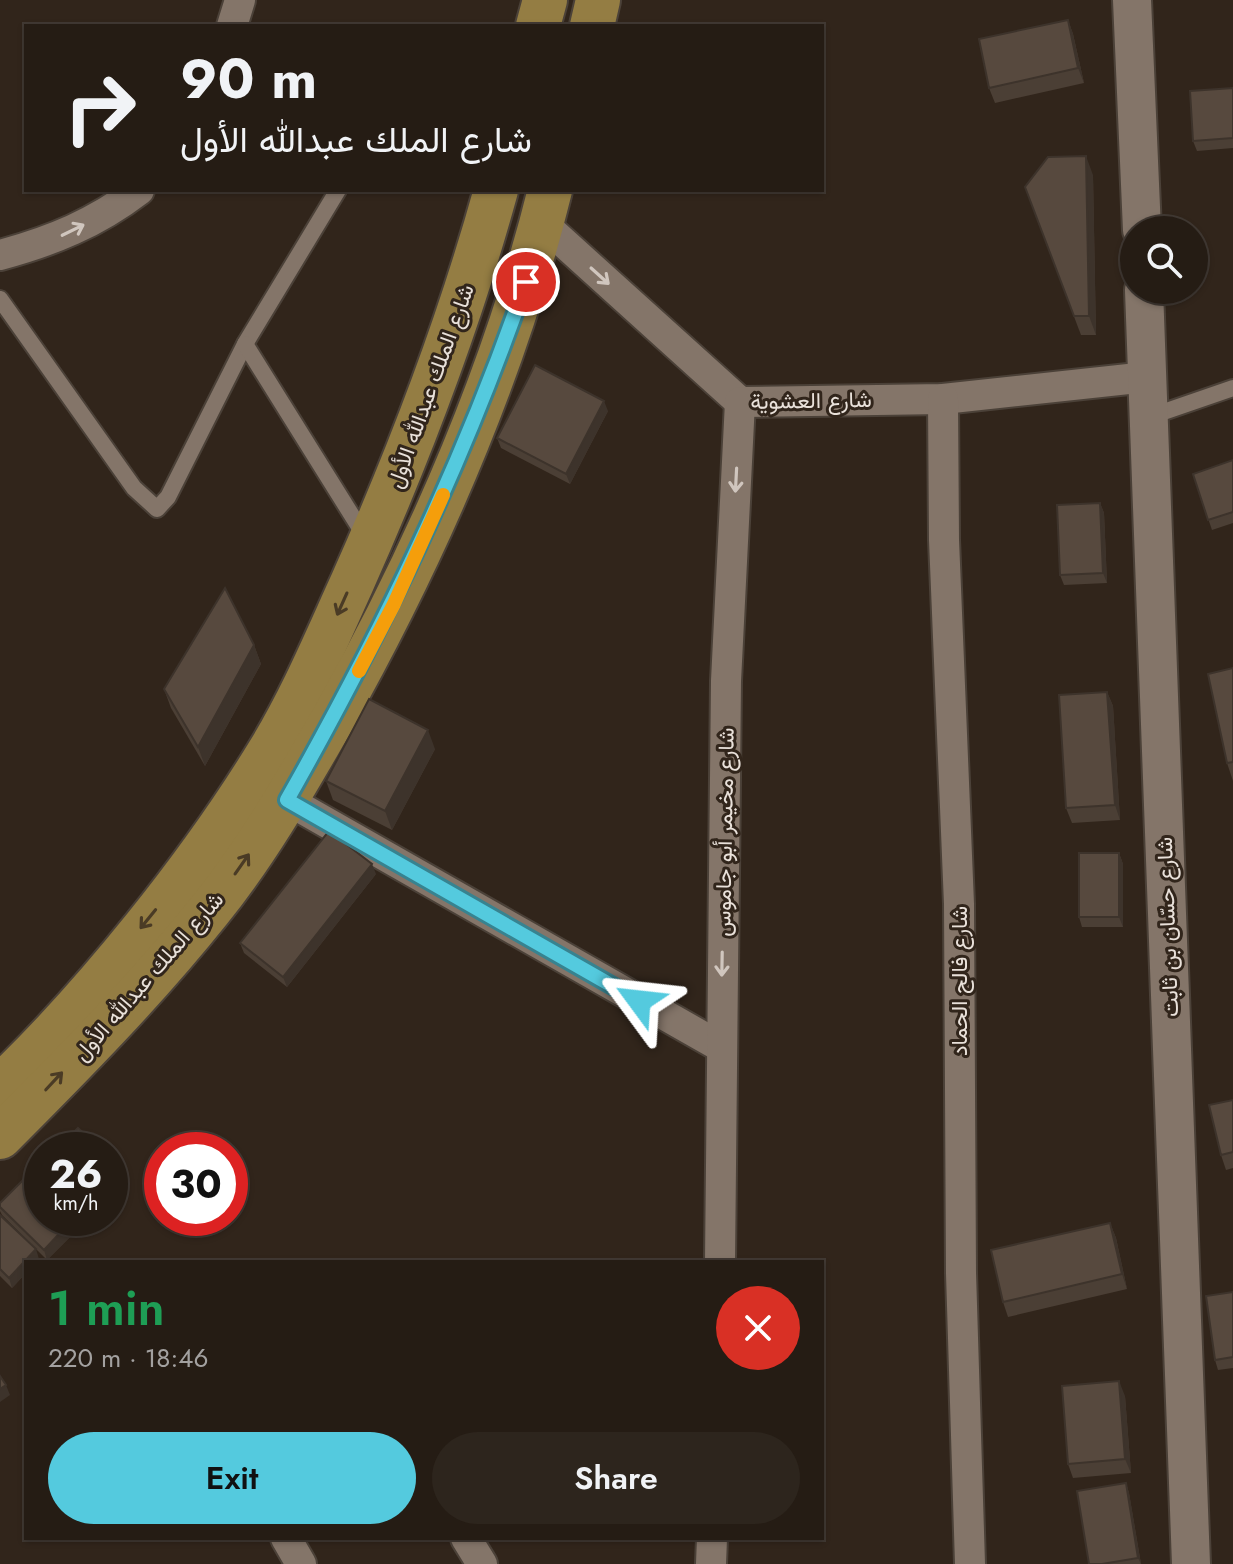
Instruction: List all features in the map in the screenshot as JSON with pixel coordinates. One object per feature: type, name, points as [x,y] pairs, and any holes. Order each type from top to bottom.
[{"type":"main road","points":[[539,24],[545,0]]},
{"type":"main road","points":[[592,24],[598,0]]},
{"type":"main road","name":"شارع الملك عبدالله الأول","points":[[0,1087],[108,968],[226,818],[270,750],[307,681],[369,543],[453,329],[495,192]]},
{"type":"main road","name":"شارع الملك عبدالله الأول","points":[[0,1137],[201,921],[287,800],[394,604],[471,431],[526,282],[546,207]]},
{"type":"street","points":[[233,24],[240,0]]},
{"type":"street","points":[[1132,0],[1141,216]]},
{"type":"street","points":[[0,255],[53,240],[110,212],[136,192]]},
{"type":"street","name":"شارع العشوية","points":[[546,207],[740,402],[943,399],[1147,377]]},
{"type":"street","name":"شارع حسّان بن ثابت","points":[[1144,304],[1191,1564]]},
{"type":"street","name":"شارع فالح الحماد","points":[[943,399],[945,554],[959,904],[961,1273],[970,1564]]},
{"type":"street","name":"شارع مخيمر أبو جاموس","points":[[720,1260],[726,681],[740,402]]},
{"type":"street","points":[[287,800],[721,1047]]},
{"type":"street","points":[[287,1540],[301,1564]]},
{"type":"street","points":[[467,1540],[482,1564]]},
{"type":"street","points":[[711,1564],[712,1540]]},
{"type":"lane","points":[[0,299],[134,488],[157,509],[168,497],[245,344],[337,192]]},
{"type":"lane","points":[[245,344],[369,543]]},
{"type":"lane","points":[[1148,417],[1233,388]]},
{"type":"building","points":[[1068,20],[1078,68],[989,88],[979,39]]},
{"type":"building","points":[[1233,88],[1233,138],[1193,141],[1190,91]]},
{"type":"building","points":[[1086,156],[1089,316],[1074,316],[1025,187],[1048,157]]},
{"type":"building","points":[[535,365],[604,401],[566,474],[497,438]]},
{"type":"building","points":[[1233,460],[1233,512],[1208,520],[1193,474]]},
{"type":"building","points":[[1100,503],[1103,573],[1060,575],[1057,505]]},
{"type":"building","points":[[225,588],[254,645],[198,747],[164,689]]},
{"type":"building","points":[[1233,668],[1233,762],[1227,763],[1208,674]]},
{"type":"building","points":[[1107,692],[1115,805],[1066,808],[1059,695]]},
{"type":"building","points":[[369,699],[428,730],[385,811],[326,781]]},
{"type":"building","points":[[329,831],[372,864],[283,977],[240,943]]},
{"type":"building","points":[[1079,853],[1119,853],[1119,917],[1079,917]]},
{"type":"building","points":[[1233,1100],[1233,1152],[1221,1155],[1209,1105]]},
{"type":"building","points":[[24,1179],[24,1230],[0,1207],[0,1203]]},
{"type":"building","points":[[0,1215],[36,1249],[9,1278],[0,1269]]},
{"type":"building","points":[[1110,1223],[1122,1274],[1003,1302],[991,1250]]},
{"type":"building","points":[[30,1236],[57,1236],[44,1250]]},
{"type":"building","points":[[1233,1292],[1233,1357],[1215,1360],[1206,1296]]},
{"type":"building","points":[[1119,1381],[1125,1459],[1068,1464],[1062,1386]]},
{"type":"building","points":[[1126,1483],[1138,1558],[1089,1564],[1077,1491]]},
{"type":"slow traffic","points":[[359,671],[394,604],[443,495]]},
{"type":"route","points":[[526,282],[476,419],[394,604],[287,800],[639,1001]]}]
